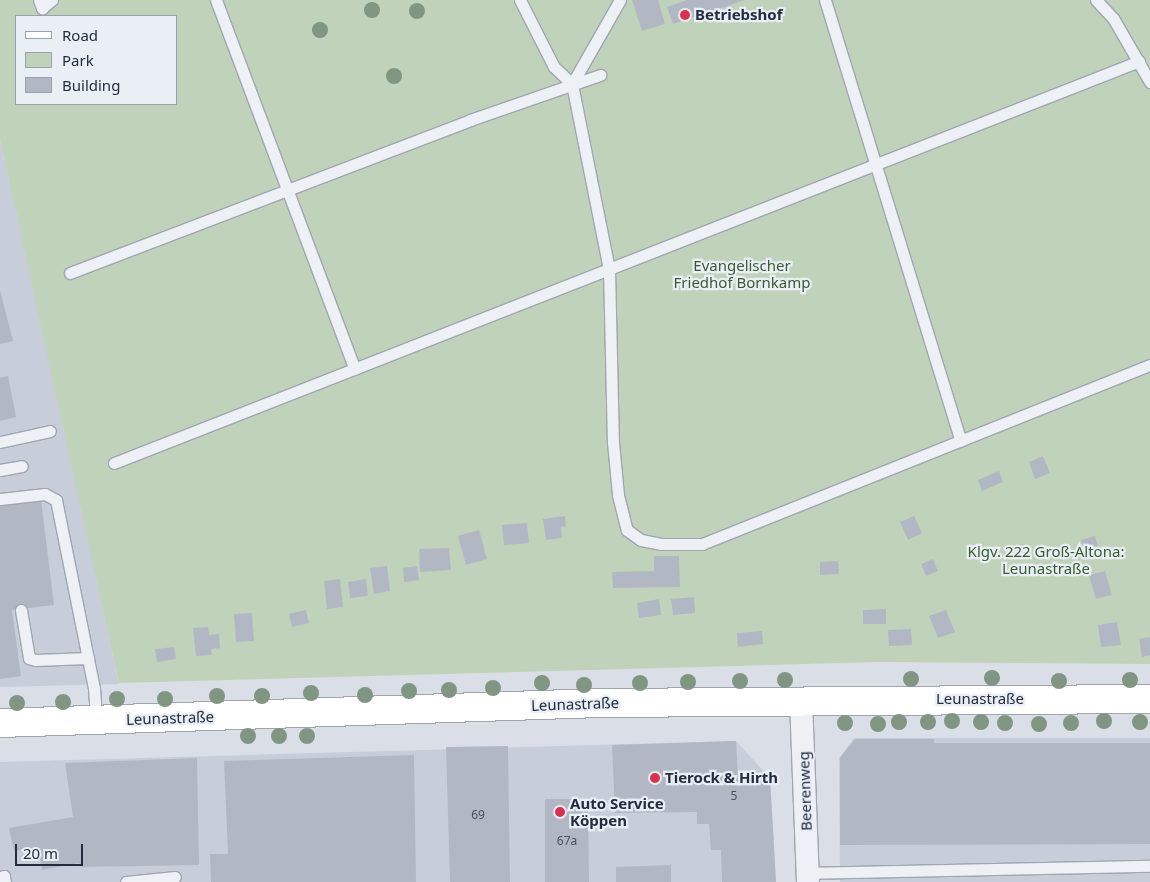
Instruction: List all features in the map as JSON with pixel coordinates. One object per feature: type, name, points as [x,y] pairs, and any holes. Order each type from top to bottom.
[{"type":"street","name":"Leunastraße","points":[[0,723],[591,703],[1150,699]]},
{"type":"street","name":"Beerenweg","points":[[801,700],[808,877]]},
{"type":"lane","points":[[39,0],[42,8],[52,0]]},
{"type":"lane","points":[[216,0],[355,369]]},
{"type":"lane","points":[[520,0],[554,67],[572,84],[609,269],[613,442],[617,487],[627,530],[641,540],[661,544],[702,544],[1150,365]]},
{"type":"lane","points":[[572,84],[620,0]]},
{"type":"lane","points":[[825,0],[961,441]]},
{"type":"lane","points":[[1096,0],[1113,18],[1150,82]]},
{"type":"lane","points":[[114,464],[1138,61]]},
{"type":"lane","points":[[70,273],[470,120],[600,75]]},
{"type":"lane","points":[[0,442],[50,431]]},
{"type":"lane","points":[[0,470],[22,466]]},
{"type":"lane","points":[[0,499],[46,494],[56,500],[94,688],[96,720]]},
{"type":"lane","points":[[21,610],[29,658],[35,660],[88,658]]},
{"type":"lane","points":[[808,877],[1150,866]]},
{"type":"lane","points":[[0,877],[4,876],[5,882]]},
{"type":"lane","points":[[126,882],[175,876]]},
{"type":"shaded area","points":[[0,139],[75,477],[119,684],[0,687]]},
{"type":"shaded area","points":[[854,738],[1150,738],[1150,882],[840,882],[839,758]]},
{"type":"shaded area","points":[[736,741],[770,778],[776,882],[0,882],[0,762]]},
{"type":"green space","name":"Evangelischer Friedhof Bornkamp","points":[[0,0],[1150,0],[1150,664],[877,662],[119,683],[0,139]]},
{"type":"building","points":[[632,0],[658,0],[665,24],[642,31]]},
{"type":"building","name":"Betriebshof","points":[[687,0],[745,0],[673,24],[667,7]]},
{"type":"building","points":[[0,290],[13,341],[0,344]]},
{"type":"building","points":[[8,376],[16,417],[0,421],[0,378]]},
{"type":"building","points":[[1043,456],[1050,473],[1035,479],[1029,462]]},
{"type":"building","points":[[999,471],[1003,482],[982,491],[978,480]]},
{"type":"building","points":[[41,500],[54,605],[12,610],[21,676],[0,679],[0,505]]},
{"type":"building","points":[[565,516],[566,526],[561,527],[562,538],[546,540],[543,519]]},
{"type":"building","points":[[914,516],[922,533],[908,540],[900,522]]},
{"type":"building","points":[[527,523],[529,543],[504,545],[502,525]]},
{"type":"building","points":[[479,530],[487,559],[466,565],[458,536]]},
{"type":"building","points":[[1095,536],[1100,553],[1086,557],[1081,540]]},
{"type":"building","points":[[449,548],[451,570],[420,572],[419,549]]},
{"type":"building","points":[[654,556],[679,556],[680,587],[613,588],[612,572],[654,571]]},
{"type":"building","points":[[933,559],[938,571],[926,576],[921,564]]},
{"type":"building","points":[[838,561],[839,574],[820,575],[820,562]]},
{"type":"building","points":[[387,566],[390,591],[374,594],[370,568]]},
{"type":"building","points":[[417,566],[419,580],[404,582],[403,568]]},
{"type":"building","points":[[1105,571],[1112,595],[1096,599],[1089,575]]},
{"type":"building","points":[[340,579],[343,607],[327,609],[324,581]]},
{"type":"building","points":[[366,579],[368,596],[350,598],[348,582]]},
{"type":"building","points":[[694,597],[695,613],[673,615],[671,599]]},
{"type":"building","points":[[659,599],[661,615],[639,618],[637,603]]},
{"type":"building","points":[[886,609],[886,624],[863,624],[863,610]]},
{"type":"building","points":[[306,610],[309,623],[292,627],[289,614]]},
{"type":"building","points":[[946,610],[955,632],[938,638],[929,616]]},
{"type":"building","points":[[252,613],[254,641],[236,642],[234,614]]},
{"type":"building","points":[[1117,622],[1121,645],[1101,647],[1098,625]]},
{"type":"building","points":[[208,627],[209,635],[219,634],[220,648],[211,649],[212,655],[196,656],[193,628]]},
{"type":"building","points":[[911,629],[912,645],[889,646],[888,630]]},
{"type":"building","points":[[762,631],[763,644],[738,647],[737,633]]},
{"type":"building","points":[[1150,637],[1150,655],[1142,657],[1139,639]]},
{"type":"building","points":[[174,647],[176,659],[157,662],[155,649]]},
{"type":"building","points":[[855,739],[934,739],[934,743],[1150,743],[1150,844],[840,845],[840,758]]},
{"type":"building","points":[[736,741],[738,779],[770,778],[776,882],[722,882],[721,850],[711,850],[709,824],[697,824],[697,812],[615,813],[612,745]]},
{"type":"building","points":[[508,746],[510,882],[450,882],[446,747]]},
{"type":"building","points":[[414,755],[416,882],[211,882],[210,854],[228,854],[224,761]]},
{"type":"building","points":[[197,758],[199,865],[80,867],[79,863],[42,870],[38,847],[14,851],[9,828],[73,817],[65,763]]},
{"type":"building","points":[[545,799],[588,799],[589,882],[545,882]]},
{"type":"building","points":[[671,865],[671,882],[616,882],[616,867]]},
{"type":"place","name":"Betriebshof","points":[[685,15]]},
{"type":"place","name":"Tierock & Hirth","points":[[655,778]]},
{"type":"place","name":"Auto Service Köppen","points":[[560,812]]},
{"type":"park label","name":"Klgv. 222 Groß-Altona: Leunastraße","points":[[1046,560]]}]
